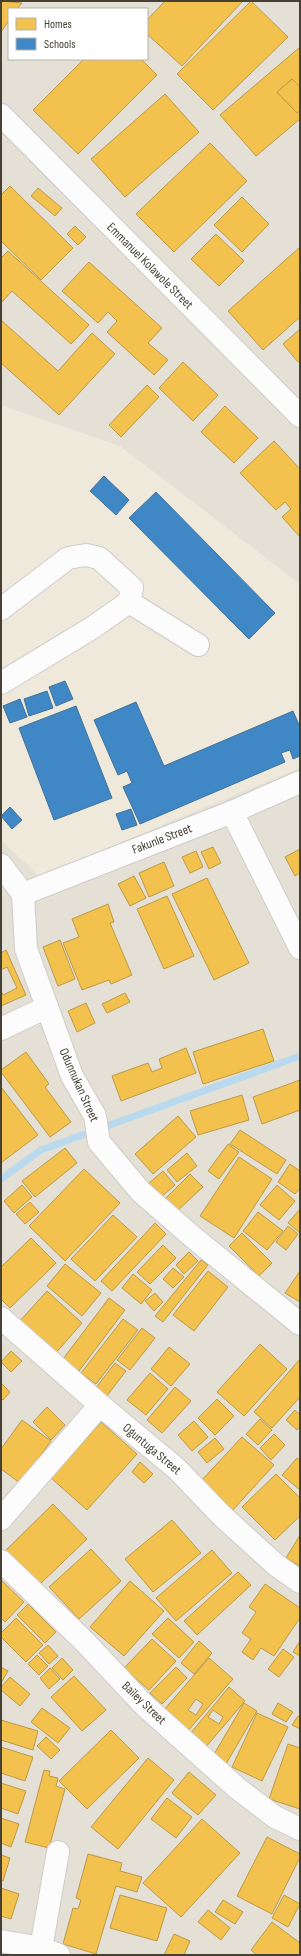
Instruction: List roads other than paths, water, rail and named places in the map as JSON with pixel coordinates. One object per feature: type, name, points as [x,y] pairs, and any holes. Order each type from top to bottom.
[{"type":"street","name":"Emmanuel Kolawole Street","points":[[1,115],[300,416]]},
{"type":"street","points":[[1,609],[68,558],[86,555],[99,558],[132,588],[129,602],[92,628],[1,683]]},
{"type":"street","points":[[129,602],[198,645]]},
{"type":"street","name":"Fakunle Street","points":[[23,894],[232,812],[300,782]]},
{"type":"street","points":[[232,812],[300,948]]},
{"type":"street","points":[[1,866],[23,894]]},
{"type":"street","name":"Odunnukan Street","points":[[23,894],[26,949],[72,1076],[95,1116],[99,1142],[141,1192],[194,1238],[300,1324]]},
{"type":"street","points":[[1,1029],[47,1007]]},
{"type":"street","name":"Oguntuga Street","points":[[1,1318],[100,1405],[177,1469],[276,1565],[300,1582]]},
{"type":"street","points":[[1,1519],[100,1405]]},
{"type":"street","name":"Bailey Street","points":[[1,1561],[84,1641],[145,1706],[237,1788],[275,1817],[300,1829]]},
{"type":"street","points":[[1,1941],[50,1952],[58,1852]]},
{"type":"waterway","points":[[1,1179],[41,1150],[300,1056]]}]
